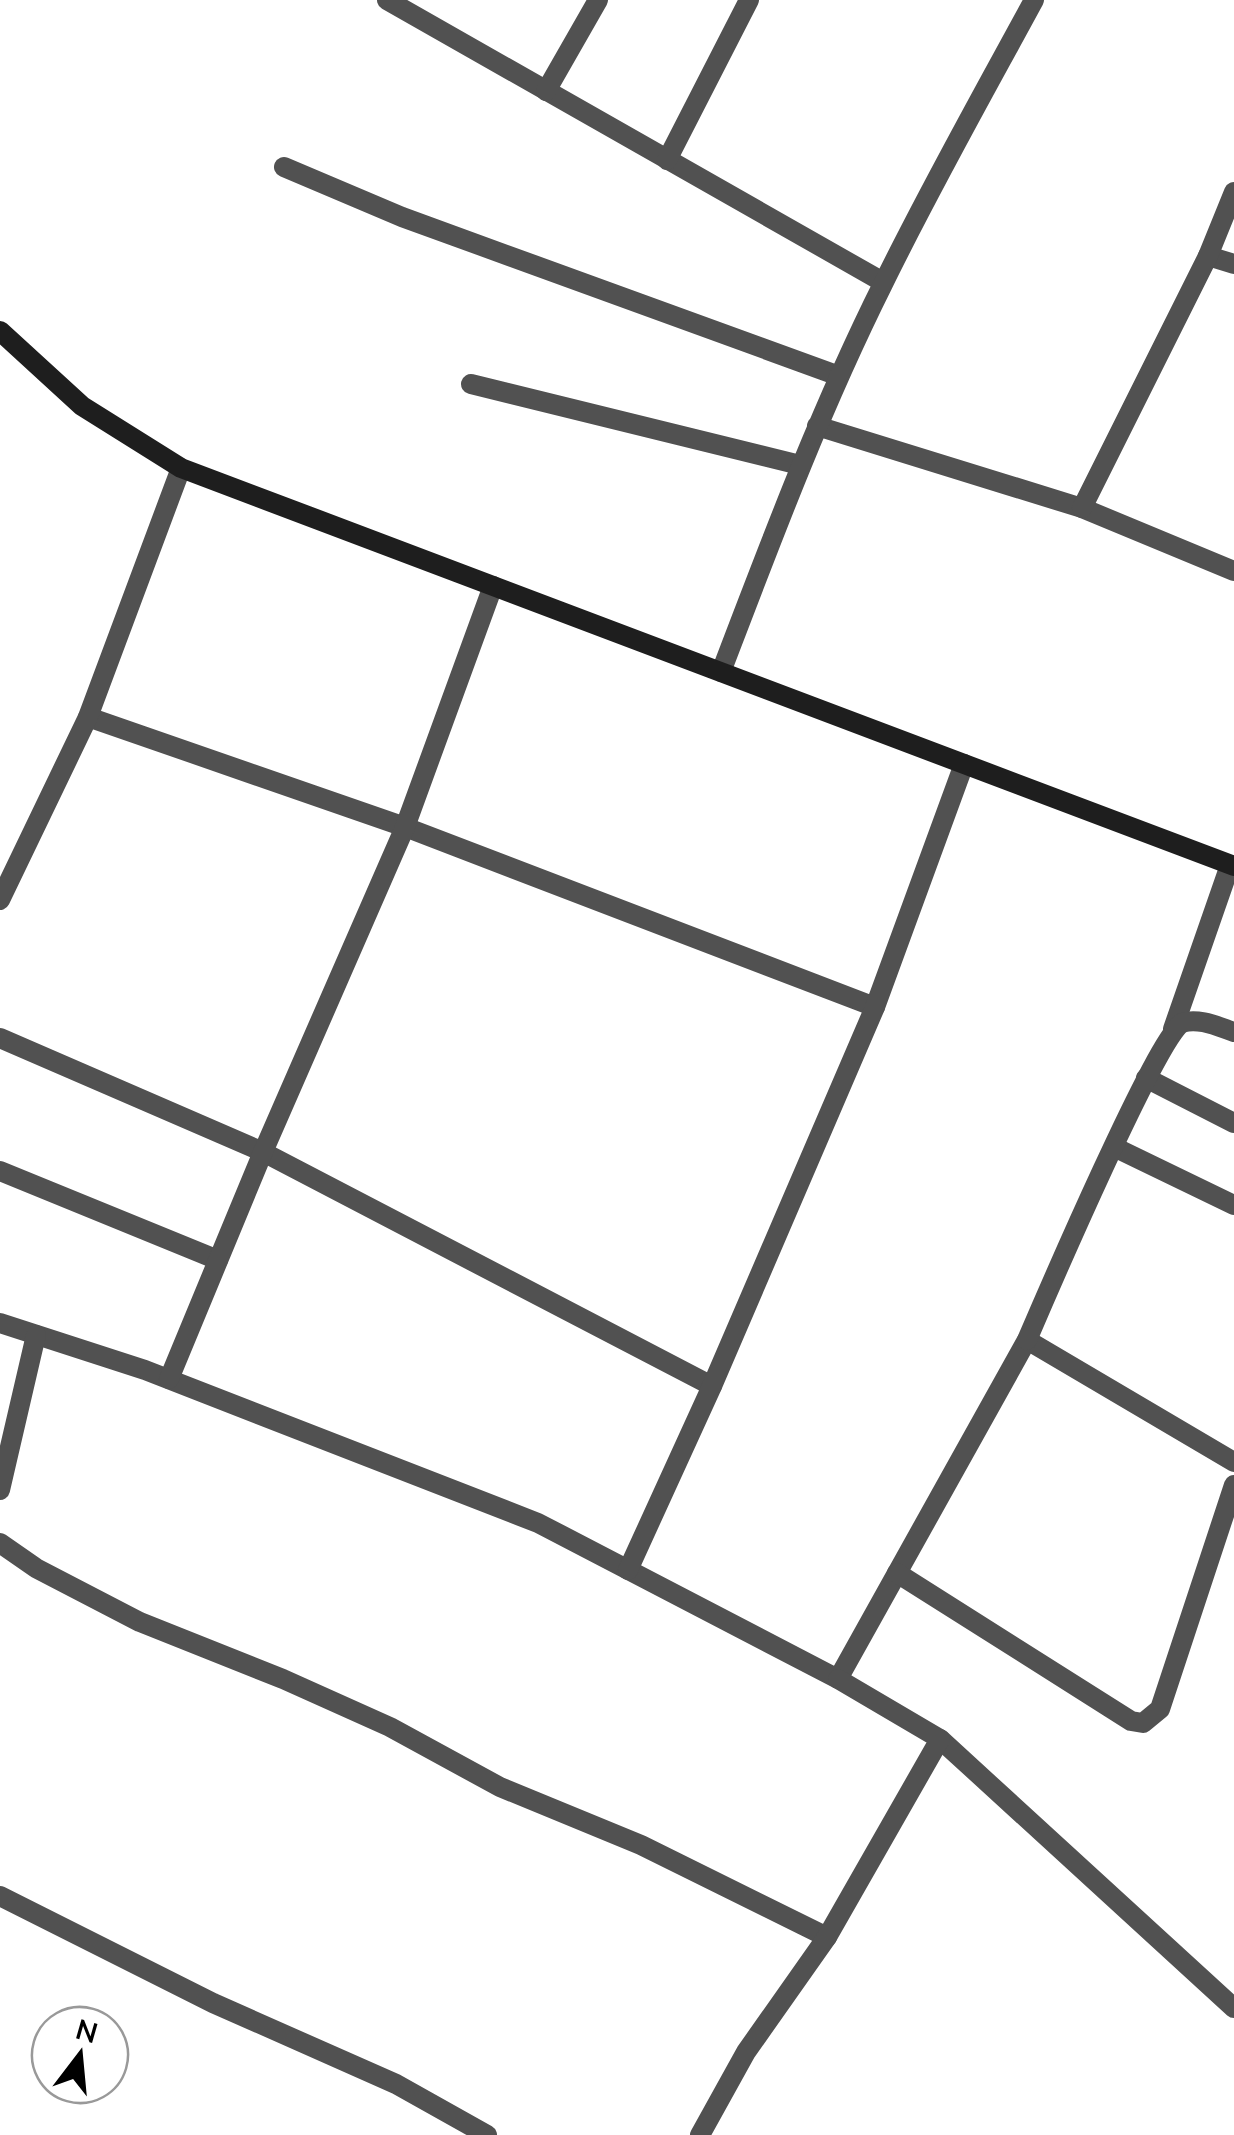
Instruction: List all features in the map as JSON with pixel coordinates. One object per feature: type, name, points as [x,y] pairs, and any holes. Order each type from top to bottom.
[{"type":"street","points":[[387,0],[883,282]]},
{"type":"street","points":[[546,91],[598,0]]},
{"type":"street","points":[[667,160],[749,0]]},
{"type":"street","points":[[721,672],[800,465],[839,376],[883,282],[1034,0]]},
{"type":"street","points":[[284,167],[402,217],[839,376]]},
{"type":"street","points":[[1082,508],[1208,256],[1234,192]]},
{"type":"street","points":[[1208,256],[1234,264]]},
{"type":"street","points":[[0,331],[82,406],[181,468],[1232,866],[1173,1030],[1146,1078],[1026,1340],[838,1678]]},
{"type":"street","points":[[471,384],[800,465]]},
{"type":"street","points":[[817,426],[1082,508],[1234,571]]},
{"type":"street","points":[[0,900],[88,717],[181,468]]},
{"type":"street","points":[[170,1379],[262,1152],[404,827],[493,586]]},
{"type":"street","points":[[88,717],[404,827],[875,1007]]},
{"type":"street","points":[[628,1570],[875,1007],[964,764]]},
{"type":"street","points":[[1173,1030],[1196,1021],[1234,1032]]},
{"type":"street","points":[[0,1038],[262,1152],[712,1386]]},
{"type":"street","points":[[1146,1078],[1234,1123]]},
{"type":"street","points":[[1114,1147],[1234,1204]]},
{"type":"street","points":[[0,1171],[218,1260]]},
{"type":"street","points":[[0,1324],[170,1379],[538,1523],[838,1678],[940,1739],[1234,2008]]},
{"type":"street","points":[[0,1490],[36,1335]]},
{"type":"street","points":[[1026,1340],[1234,1462]]},
{"type":"street","points":[[897,1573],[1131,1721],[1143,1724],[1160,1709],[1234,1485]]},
{"type":"street","points":[[0,1543],[36,1568],[140,1622],[284,1679],[390,1727],[500,1787],[641,1845],[827,1937]]},
{"type":"street","points":[[700,2135],[746,2052],[827,1937],[940,1739]]},
{"type":"street","points":[[0,1896],[213,2003],[396,2084],[487,2135]]}]
